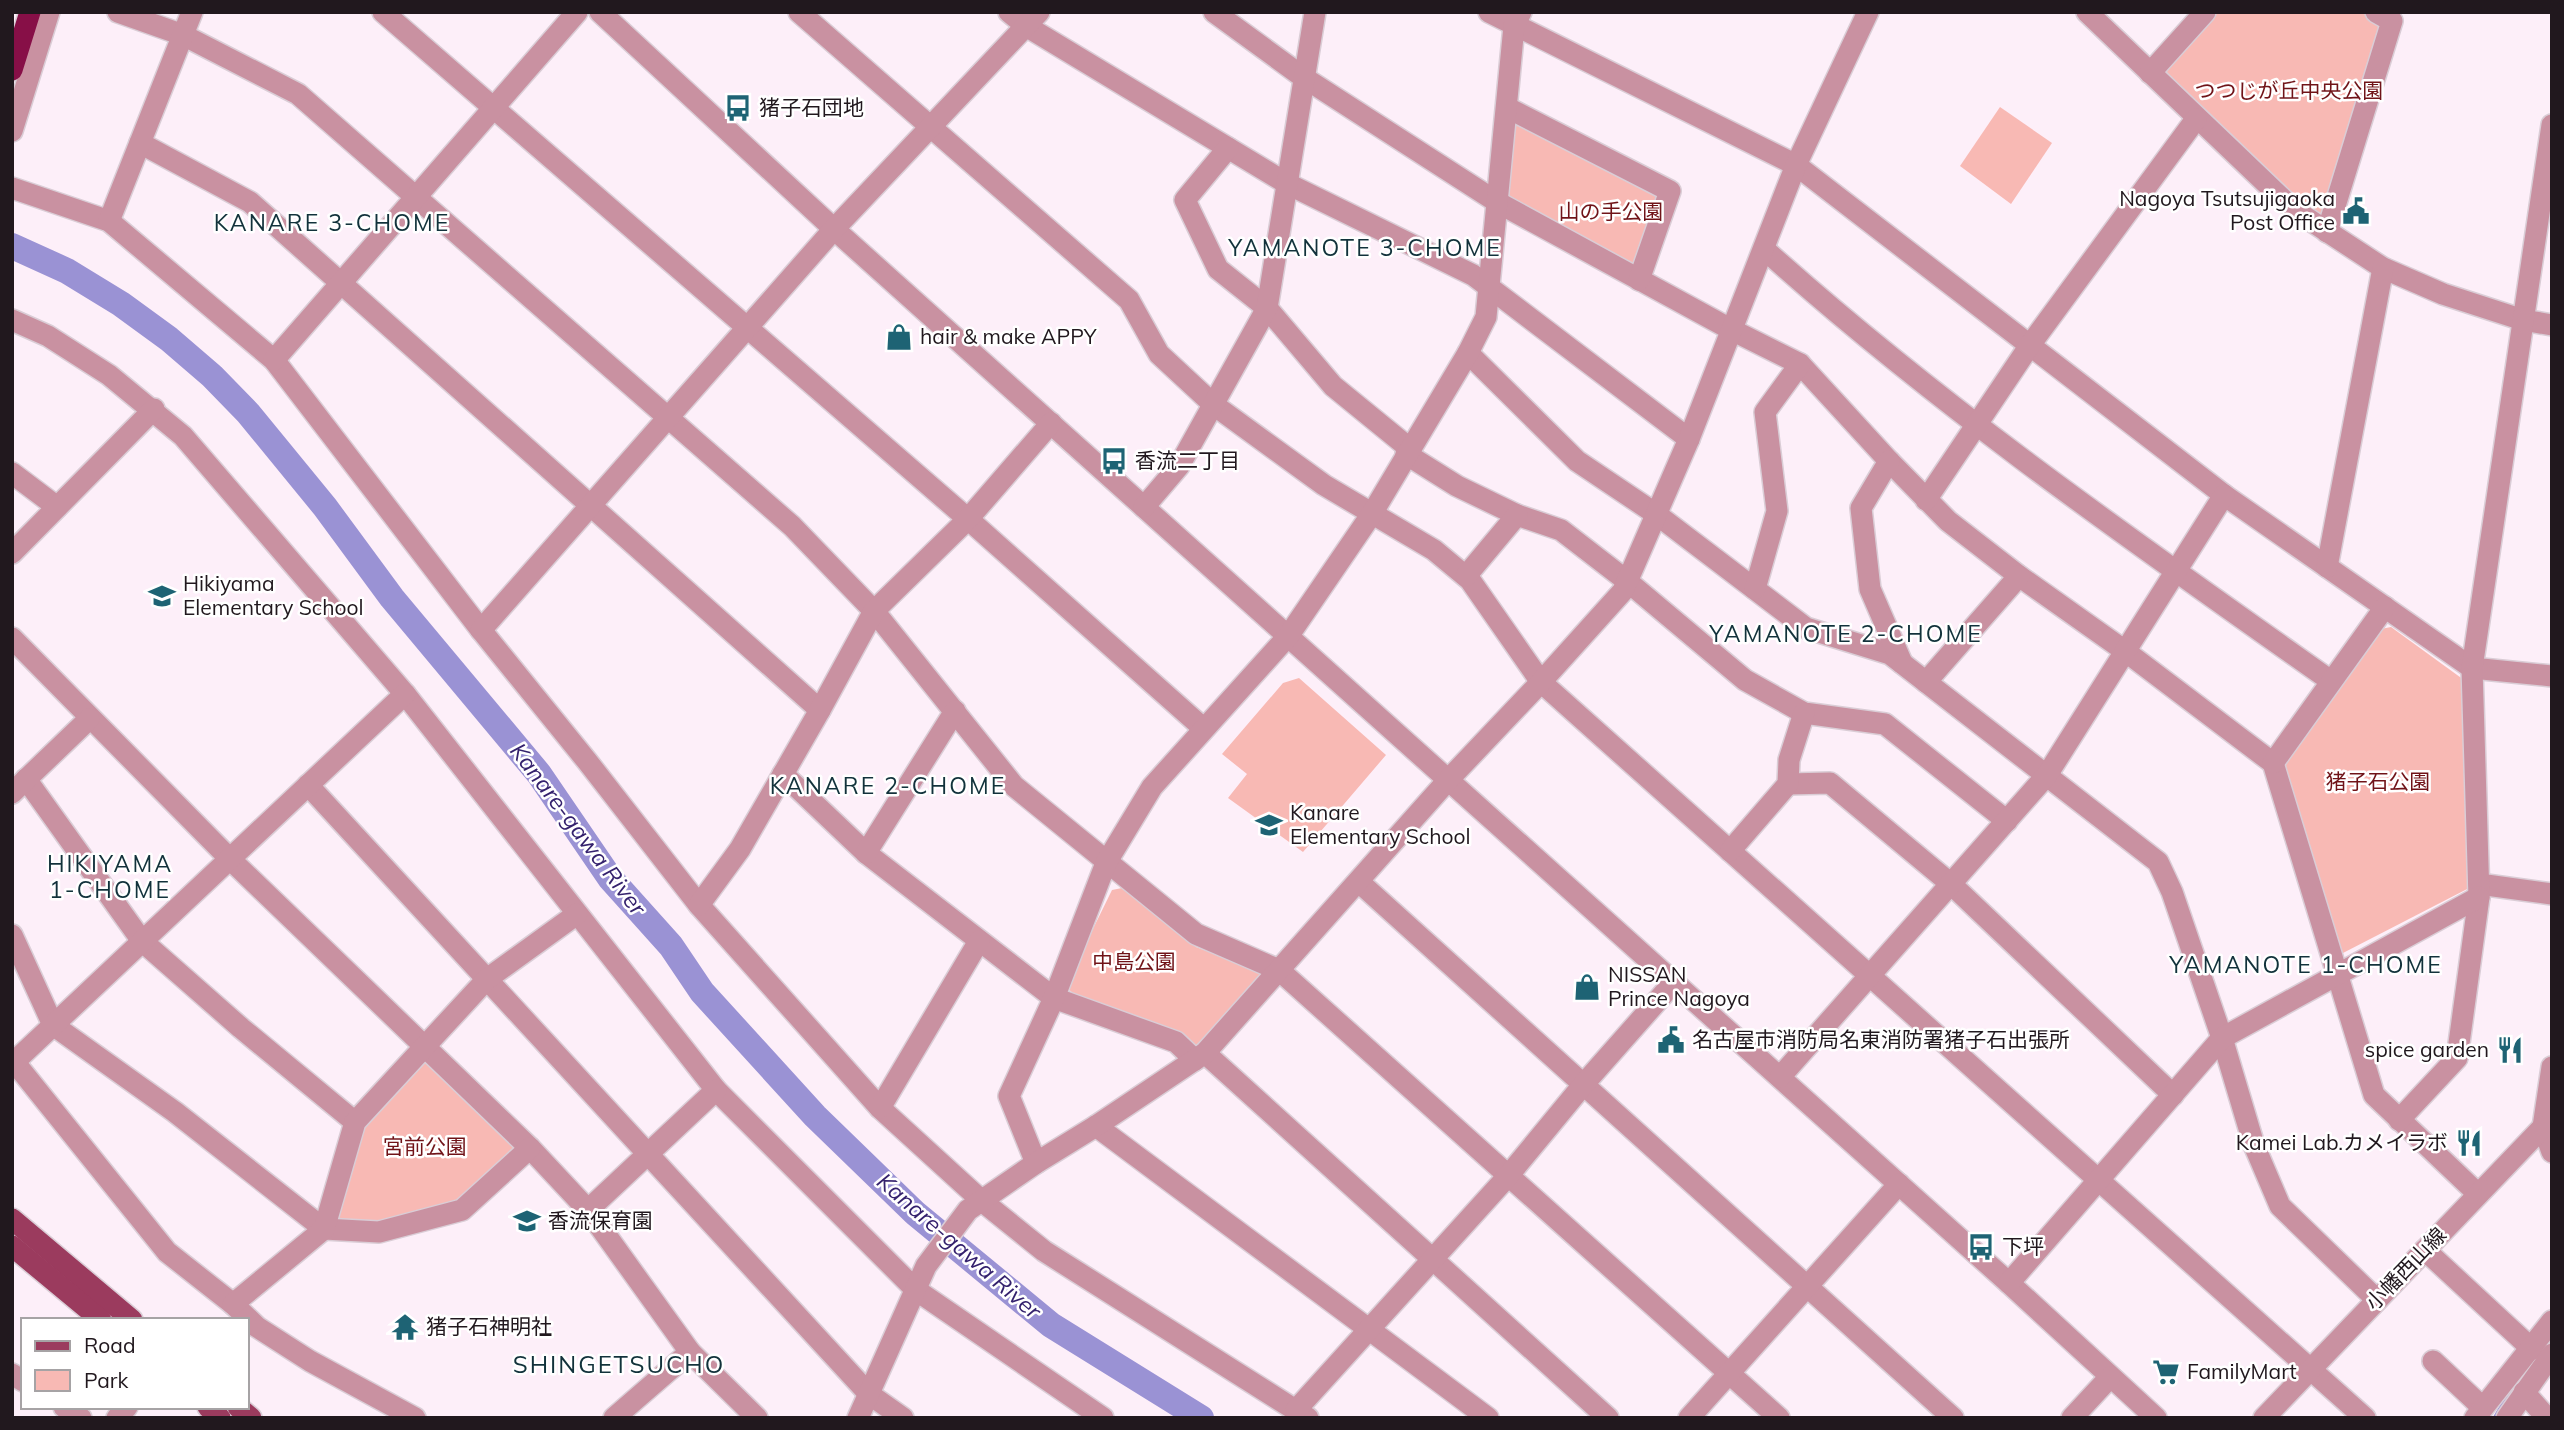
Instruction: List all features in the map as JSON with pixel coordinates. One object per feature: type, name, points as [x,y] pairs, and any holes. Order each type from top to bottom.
[{"type":"highway","points":[[12,70],[30,12]]},
{"type":"main road","points":[[12,1219],[130,1318]]},
{"type":"main road","points":[[12,1246],[99,1318]]},
{"type":"street","points":[[12,131],[49,12]]},
{"type":"street","points":[[118,12],[183,35],[298,94],[792,526],[874,611],[1014,786],[1196,934],[1279,970],[1779,1418]]},
{"type":"street","points":[[109,221],[192,12]]},
{"type":"street","points":[[383,12],[968,519],[1203,728]]},
{"type":"street","points":[[274,360],[577,12]]},
{"type":"street","points":[[600,12],[834,229],[1289,635],[2156,1418]]},
{"type":"street","points":[[799,12],[1129,300],[1159,354],[1214,405],[1324,485],[1434,550],[1466,576],[1541,682],[2365,1418]]},
{"type":"street","points":[[1009,12],[1032,19],[1286,183],[1473,275],[1689,439]]},
{"type":"street","points":[[1214,12],[1303,77],[1497,202],[1800,364],[1889,461],[1948,520],[2019,576],[2125,651],[2273,762],[2374,1095],[2479,1194]]},
{"type":"street","points":[[1144,507],[1179,466],[1267,308],[1315,12]]},
{"type":"street","points":[[1489,12],[1517,19],[1796,165],[2224,495],[2472,668],[2552,676]]},
{"type":"street","points":[[858,1418],[926,1266],[964,1216],[982,1200],[1036,1163],[1200,1057],[1449,779],[1623,591],[1689,439],[1796,165],[1868,12]]},
{"type":"street","points":[[2087,12],[2293,209],[2327,232],[2383,268],[2443,294],[2523,320],[2552,325]]},
{"type":"street","points":[[2150,73],[2205,12]]},
{"type":"street","points":[[2327,232],[2392,20],[2376,12]]},
{"type":"street","points":[[481,630],[834,229],[1032,19]]},
{"type":"street","points":[[1036,1163],[1009,1096],[1054,998],[1106,863],[1152,787],[1289,635],[1373,512],[1468,353],[1486,317],[1517,19]]},
{"type":"street","points":[[1508,108],[1670,191],[1639,280]]},
{"type":"street","points":[[1926,500],[2030,345],[2196,119]]},
{"type":"street","points":[[2399,1120],[2457,1058],[2479,891],[2472,668],[2552,125]]},
{"type":"street","points":[[140,143],[250,202],[820,710]]},
{"type":"street","points":[[1228,148],[1185,200],[1218,269],[1267,308],[1333,386],[1408,451],[1457,486],[1517,514],[1561,530],[1627,581],[1745,680],[1804,713],[1885,724],[2007,821]]},
{"type":"street","points":[[12,188],[109,221],[274,360],[481,630],[699,905],[880,1108],[982,1200],[1044,1251],[1302,1414],[1369,1330],[1508,1176],[1583,1085],[1674,982]]},
{"type":"street","points":[[1764,249],[1811,291],[1976,425],[2331,681]]},
{"type":"street","points":[[2328,566],[2383,268]]},
{"type":"street","points":[[12,320],[48,336],[99,368],[183,436],[405,694],[716,1090],[916,1290],[1103,1418]]},
{"type":"street","points":[[1468,353],[1577,461],[1656,514],[1806,628],[1890,654],[2158,862],[2172,892],[2222,1038],[2254,1145],[2280,1206],[2377,1300]]},
{"type":"street","points":[[1755,589],[1777,511],[1765,412],[1800,364]]},
{"type":"street","points":[[12,553],[154,410]]},
{"type":"street","points":[[699,905],[740,849],[874,611],[968,519],[1051,423]]},
{"type":"street","points":[[1889,461],[1861,508],[1870,589],[1902,663]]},
{"type":"street","points":[[12,473],[57,507]]},
{"type":"street","points":[[1780,1077],[2047,775],[2224,495]]},
{"type":"street","points":[[1466,576],[1517,514]]},
{"type":"street","points":[[1926,682],[2019,576]]},
{"type":"street","points":[[2273,762],[2385,607]]},
{"type":"street","points":[[12,638],[231,860],[530,1148],[588,1210],[690,1352],[757,1418]]},
{"type":"street","points":[[242,1318],[233,1304],[167,1252],[13,1062],[405,694]]},
{"type":"street","points":[[866,853],[956,711]]},
{"type":"street","points":[[1730,851],[1788,784],[1788,760],[1804,713]]},
{"type":"street","points":[[89,719],[19,786],[142,941],[241,1028],[355,1122]]},
{"type":"street","points":[[783,774],[866,853],[1054,998],[1176,1042],[1200,1057],[1433,1259],[1608,1418]]},
{"type":"street","points":[[1788,784],[1830,783],[1951,884],[2173,1094]]},
{"type":"street","points":[[308,785],[869,1394],[903,1418]]},
{"type":"street","points":[[1359,882],[1953,1418]]},
{"type":"street","points":[[2009,1283],[2222,1038],[2336,976],[2479,891],[2552,894]]},
{"type":"street","points":[[233,1304],[324,1229],[355,1122],[487,979],[577,914]]},
{"type":"street","points":[[12,935],[53,1025],[175,1112],[324,1229],[379,1232],[463,1210],[530,1148]]},
{"type":"street","points":[[880,1108],[979,941]]},
{"type":"street","points":[[2552,1067],[2547,1127],[2552,1152]]},
{"type":"street","points":[[588,1210],[716,1090]]},
{"type":"street","points":[[1096,1126],[1488,1418]]},
{"type":"street","name":"小幡西山線","points":[[2264,1418],[2547,1127]]},
{"type":"street","points":[[1689,1418],[1899,1184]]},
{"type":"street","points":[[2425,1250],[2542,1352]]},
{"type":"street","points":[[2507,1418],[2524,1392],[2552,1321]]},
{"type":"street","points":[[252,1333],[415,1418]]},
{"type":"street","points":[[614,1418],[690,1352]]},
{"type":"street","points":[[2433,1361],[2478,1412],[2542,1352]]},
{"type":"street","points":[[2072,1418],[2110,1377]]},
{"type":"street","points":[[2524,1392],[2547,1418]]},
{"type":"green space","name":"つつじが丘中央公園","points":[[2198,12],[2376,12],[2392,21],[2327,232],[2150,73]]},
{"type":"green space","points":[[2000,107],[2052,143],[2011,204],[1960,166]]},
{"type":"green space","name":"山の手公園","points":[[1518,121],[1662,195],[1635,267],[1514,206],[1507,195],[1511,128]]},
{"type":"green space","name":"猪子石公園","points":[[2391,627],[2464,680],[2471,887],[2343,953],[2332,948],[2281,763],[2381,629]]},
{"type":"green space","points":[[1299,678],[1386,755],[1303,852],[1228,798],[1247,774],[1222,754],[1283,683]]},
{"type":"green space","name":"中島公園","points":[[1122,888],[1196,947],[1260,971],[1258,982],[1200,1052],[1076,996],[1065,986],[1112,890]]},
{"type":"green space","name":"宮前公園","points":[[428,1062],[512,1142],[514,1152],[456,1203],[382,1224],[340,1221],[335,1216],[361,1124],[419,1063]]},
{"type":"waterway","name":"Kanare-gawa River","points":[[12,246],[67,271],[121,304],[169,339],[212,376],[248,413],[325,507],[392,598],[539,774],[610,878],[671,946],[702,992],[815,1116],[915,1213],[1051,1325],[1201,1418]]},
{"type":"waterway","points":[[2495,1418],[2515,1383]]},
{"type":"place","name":"猪子石団地","points":[[738,108]]},
{"type":"place","name":"Nagoya Tsutsujigaoka Post Office","points":[[2356,211]]},
{"type":"place","name":"hair & make APPY","points":[[899,337]]},
{"type":"place","name":"香流二丁目","points":[[1114,461]]},
{"type":"place","name":"Hikiyama Elementary School","points":[[162,596]]},
{"type":"place","name":"Kanare Elementary School","points":[[1269,825]]},
{"type":"place","name":"NISSAN Prince Nagoya","points":[[1587,987]]},
{"type":"place","name":"名古屋市消防局名東消防署猪子石出張所","points":[[1671,1040]]},
{"type":"place","name":"spice garden","points":[[2510,1050]]},
{"type":"place","name":"Kamei Lab.カメイラボ","points":[[2469,1143]]},
{"type":"place","name":"香流保育園","points":[[527,1221]]},
{"type":"place","name":"下坪","points":[[1981,1247]]},
{"type":"place","name":"猪子石神明社","points":[[405,1327]]},
{"type":"place","name":"FamilyMart","points":[[2166,1372]]},
{"type":"district","name":"KANARE 3-CHOME","points":[[332,223]]},
{"type":"district","name":"YAMANOTE 3-CHOME","points":[[1365,248]]},
{"type":"district","name":"YAMANOTE 2-CHOME","points":[[1846,634]]},
{"type":"district","name":"KANARE 2-CHOME","points":[[888,786]]},
{"type":"district","name":"HIKIYAMA 1-CHOME","points":[[110,877]]},
{"type":"district","name":"YAMANOTE 1-CHOME","points":[[2306,965]]},
{"type":"district","name":"SHINGETSUCHO","points":[[619,1365]]}]
